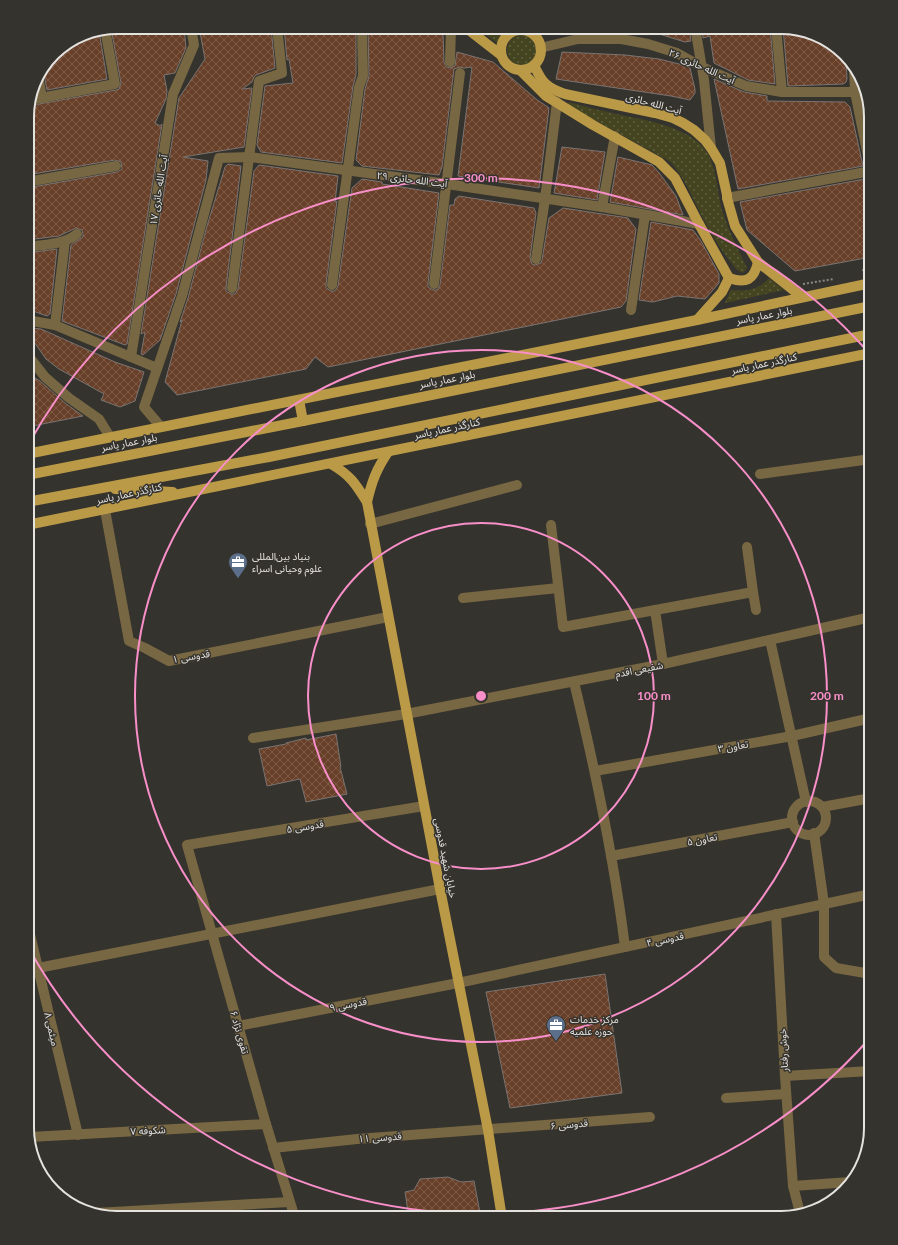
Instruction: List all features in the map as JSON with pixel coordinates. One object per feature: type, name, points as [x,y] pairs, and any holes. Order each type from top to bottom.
[{"type":"main road","points":[[475,34],[501,55],[508,66],[520,70],[526,70],[534,65],[540,56],[540,48],[537,39],[533,34]]},
{"type":"main road","points":[[501,55],[504,39],[510,34]]},
{"type":"main road","name":"آیت الله حائری","points":[[534,65],[539,77],[553,90],[673,118],[694,130],[705,140],[720,163],[727,198],[736,226],[743,241],[758,262],[802,297]]},
{"type":"main road","points":[[520,70],[546,96],[593,125],[659,162],[675,178],[729,278],[739,282],[750,278],[756,271],[758,262]]},
{"type":"main road","points":[[697,320],[722,292],[729,278]]},
{"type":"main road","points":[[34,453],[864,285]]},
{"type":"main road","name":"بلوار عمار یاسر","points":[[34,474],[864,307]]},
{"type":"main road","points":[[34,501],[269,457],[864,335]]},
{"type":"main road","name":"کنارگذر عمار یاسر","points":[[34,525],[864,354]]},
{"type":"main road","points":[[299,400],[303,420]]},
{"type":"main road","points":[[367,502],[372,481],[379,465],[388,452]]},
{"type":"main road","points":[[331,464],[344,472],[354,481],[367,502]]},
{"type":"main road","points":[[99,488],[186,493]]},
{"type":"main road","name":"خیابان شهید قدوسی","points":[[367,502],[406,714],[488,1130],[501,1211]]},
{"type":"street","name":"آیت الله حائری ۱۷","points":[[131,357],[173,94],[194,44],[192,34]]},
{"type":"street","points":[[232,288],[260,81],[282,73],[278,34]]},
{"type":"street","points":[[332,284],[359,87],[364,76],[362,34]]},
{"type":"street","points":[[450,62],[452,34]]},
{"type":"street","points":[[620,34],[621,39]]},
{"type":"street","points":[[696,34],[704,80],[711,148]]},
{"type":"street","points":[[777,34],[782,92]]},
{"type":"street","points":[[36,99],[115,84],[106,35]]},
{"type":"street","name":"آیت الله حائری ۲۶","points":[[540,48],[578,39],[621,39],[648,44],[678,53],[702,67],[746,86],[782,92],[860,92]]},
{"type":"street","points":[[434,284],[460,73]]},
{"type":"street","points":[[40,86],[42,98]]},
{"type":"street","points":[[860,93],[864,121]]},
{"type":"street","points":[[536,260],[557,102]]},
{"type":"street","points":[[602,207],[615,136]]},
{"type":"street","name":"آیت الله حائری ۲۹","points":[[157,368],[182,296],[219,158],[250,156],[602,207],[699,224]]},
{"type":"street","points":[[34,181],[116,166]]},
{"type":"street","points":[[727,198],[864,172]]},
{"type":"street","points":[[631,310],[645,215]]},
{"type":"street","points":[[34,246],[65,241],[77,234]]},
{"type":"street","points":[[54,325],[65,241]]},
{"type":"street","points":[[34,321],[54,325],[157,368],[144,407],[161,427]]},
{"type":"street","points":[[34,363],[45,377],[69,398],[98,419],[110,437]]},
{"type":"street","points":[[760,474],[864,460]]},
{"type":"street","points":[[370,524],[516,485]]},
{"type":"street","name":"قدوسی ۱","points":[[105,510],[129,641],[169,661],[388,617]]},
{"type":"street","points":[[551,525],[563,627],[753,592]]},
{"type":"street","points":[[747,547],[756,610]]},
{"type":"street","points":[[463,598],[558,588]]},
{"type":"street","points":[[655,610],[663,664]]},
{"type":"street","name":"شفیعی اقدم","points":[[252,738],[406,714],[574,682],[663,664],[864,619]]},
{"type":"street","points":[[770,640],[806,802]]},
{"type":"street","points":[[574,682],[595,771],[611,856],[625,947]]},
{"type":"street","name":"تعاون ۳","points":[[595,771],[792,736],[864,720]]},
{"type":"street","points":[[822,807],[826,817],[825,823],[819,832],[809,835],[798,831],[795,827],[792,816],[794,811],[801,803],[812,802],[822,807],[864,799]]},
{"type":"street","name":"قدوسی ۵","points":[[187,846],[424,806]]},
{"type":"street","name":"تعاون ۵","points":[[611,856],[793,822]]},
{"type":"street","points":[[814,833],[824,904],[824,957],[836,968],[864,973]]},
{"type":"street","name":"تقوی نژاد ۶","points":[[187,846],[266,1124],[292,1211]]},
{"type":"street","points":[[38,968],[286,918],[440,889]]},
{"type":"street","name":"قدوسی ۴","points":[[458,983],[864,895]]},
{"type":"street","name":"خوش رفتار","points":[[776,914],[784,1076],[793,1186],[793,1210]]},
{"type":"street","name":"میثمی ۸","points":[[34,951],[78,1135]]},
{"type":"street","name":"قدوسی ۹","points":[[238,1026],[458,983]]},
{"type":"street","points":[[784,1076],[864,1071]]},
{"type":"street","points":[[726,1098],[786,1094]]},
{"type":"street","name":"قدوسی ۶","points":[[488,1130],[650,1117]]},
{"type":"street","name":"شکوفه ۷","points":[[35,1137],[266,1124]]},
{"type":"street","name":"قدوسی ۱۱","points":[[273,1148],[358,1139],[488,1130]]},
{"type":"street","points":[[793,1186],[844,1182]]},
{"type":"street","points":[[131,1211],[289,1202]]},
{"type":"path","points":[[788,287],[841,278]]},
{"type":"shaded area","points":[[484,34],[503,34],[499,40],[499,44]]},
{"type":"shaded area","points":[[522,35],[533,39],[537,50],[533,61],[522,65],[511,61],[507,50],[511,39]]},
{"type":"shaded area","points":[[568,102],[657,123],[681,131],[692,137],[701,145],[711,161],[724,217],[747,268],[743,273],[734,266],[717,243],[690,191],[671,162],[569,106]]},
{"type":"shaded area","points":[[769,278],[784,290],[725,303],[731,290],[742,291],[752,289],[761,285]]},
{"type":"building","points":[[112,34],[185,34],[186,48],[175,73],[164,75],[167,91],[166,99],[155,123],[160,126],[162,124],[127,344],[125,345],[62,321],[71,245],[83,237],[82,230],[76,228],[59,236],[34,239],[34,187],[117,172],[122,169],[121,162],[115,160],[34,174],[35,105],[116,90],[119,89],[121,83]]},
{"type":"building","points":[[200,34],[272,34],[275,68],[256,75],[252,82],[242,89],[252,88],[244,147],[183,157],[208,161],[206,180],[176,294],[160,340],[143,355],[141,354],[145,332],[141,334],[179,98],[205,59]]},
{"type":"building","points":[[285,34],[356,34],[356,75],[353,86],[342,163],[261,152],[257,145],[265,86],[293,83],[289,59],[287,60]]},
{"type":"building","points":[[368,34],[443,34],[444,62],[446,67],[450,68],[455,66],[457,52],[493,62],[536,99],[549,108],[539,188],[458,176],[472,67],[460,67],[454,69],[442,167],[439,175],[362,166],[356,160],[365,89],[369,76]]},
{"type":"building","points":[[659,34],[690,34],[691,41],[685,42]]},
{"type":"building","points":[[703,34],[771,34],[775,84],[748,80],[714,63],[710,36],[703,38]]},
{"type":"building","points":[[784,34],[813,40],[832,51],[846,65],[847,79],[843,84],[788,86]]},
{"type":"building","points":[[100,36],[107,79],[47,90],[45,77],[58,58],[75,45],[90,38]]},
{"type":"building","points":[[562,52],[625,55],[659,59],[687,66],[690,68],[695,93],[690,100],[556,79]]},
{"type":"building","points":[[714,79],[744,92],[767,96],[767,101],[845,102],[850,107],[863,166],[738,189]]},
{"type":"building","points":[[562,147],[605,152],[597,200],[554,193]]},
{"type":"building","points":[[618,157],[652,165],[676,196],[683,215],[610,202]]},
{"type":"building","points":[[228,164],[241,166],[226,287],[226,291],[231,294],[235,294],[238,289],[254,171],[259,165],[338,176],[335,202],[337,201],[326,284],[326,288],[331,291],[335,291],[338,286],[352,188],[362,179],[382,182],[382,184],[439,193],[428,283],[428,287],[433,290],[437,290],[440,285],[450,205],[454,205],[455,199],[459,196],[534,208],[536,213],[530,258],[532,264],[535,265],[541,263],[542,260],[549,218],[563,208],[628,218],[636,229],[626,301],[621,307],[328,367],[315,357],[306,369],[177,395],[165,382],[207,226],[225,167]]},
{"type":"building","points":[[864,179],[864,258],[795,271],[747,230],[740,202]]},
{"type":"building","points":[[651,222],[693,230],[701,241],[719,274],[719,283],[705,299],[677,296],[653,302],[639,300]]},
{"type":"building","points":[[57,249],[50,314],[47,316],[34,311],[34,252]]},
{"type":"building","points":[[34,328],[41,329],[115,362],[144,372],[135,401],[120,407],[101,400],[104,394],[59,369],[46,359],[34,342]]},
{"type":"building","points":[[34,377],[65,403],[83,416],[34,426]]},
{"type":"building","points":[[336,734],[340,767],[347,794],[306,802],[300,779],[267,786],[259,749],[286,744],[306,738],[306,740]]},
{"type":"building","name":"مرکز خدمات حوزه علمیه","points":[[605,974],[622,1093],[510,1108],[486,992]]},
{"type":"building","points":[[448,1177],[461,1182],[474,1181],[480,1211],[408,1211],[405,1192],[414,1190],[420,1179]]},
{"type":"place","name":"بنیاد بین‌المللی علوم وحیانی اسراء","points":[[238,579]]},
{"type":"place","name":"مرکز خدمات حوزه علمیه","points":[[556,1042]]}]
